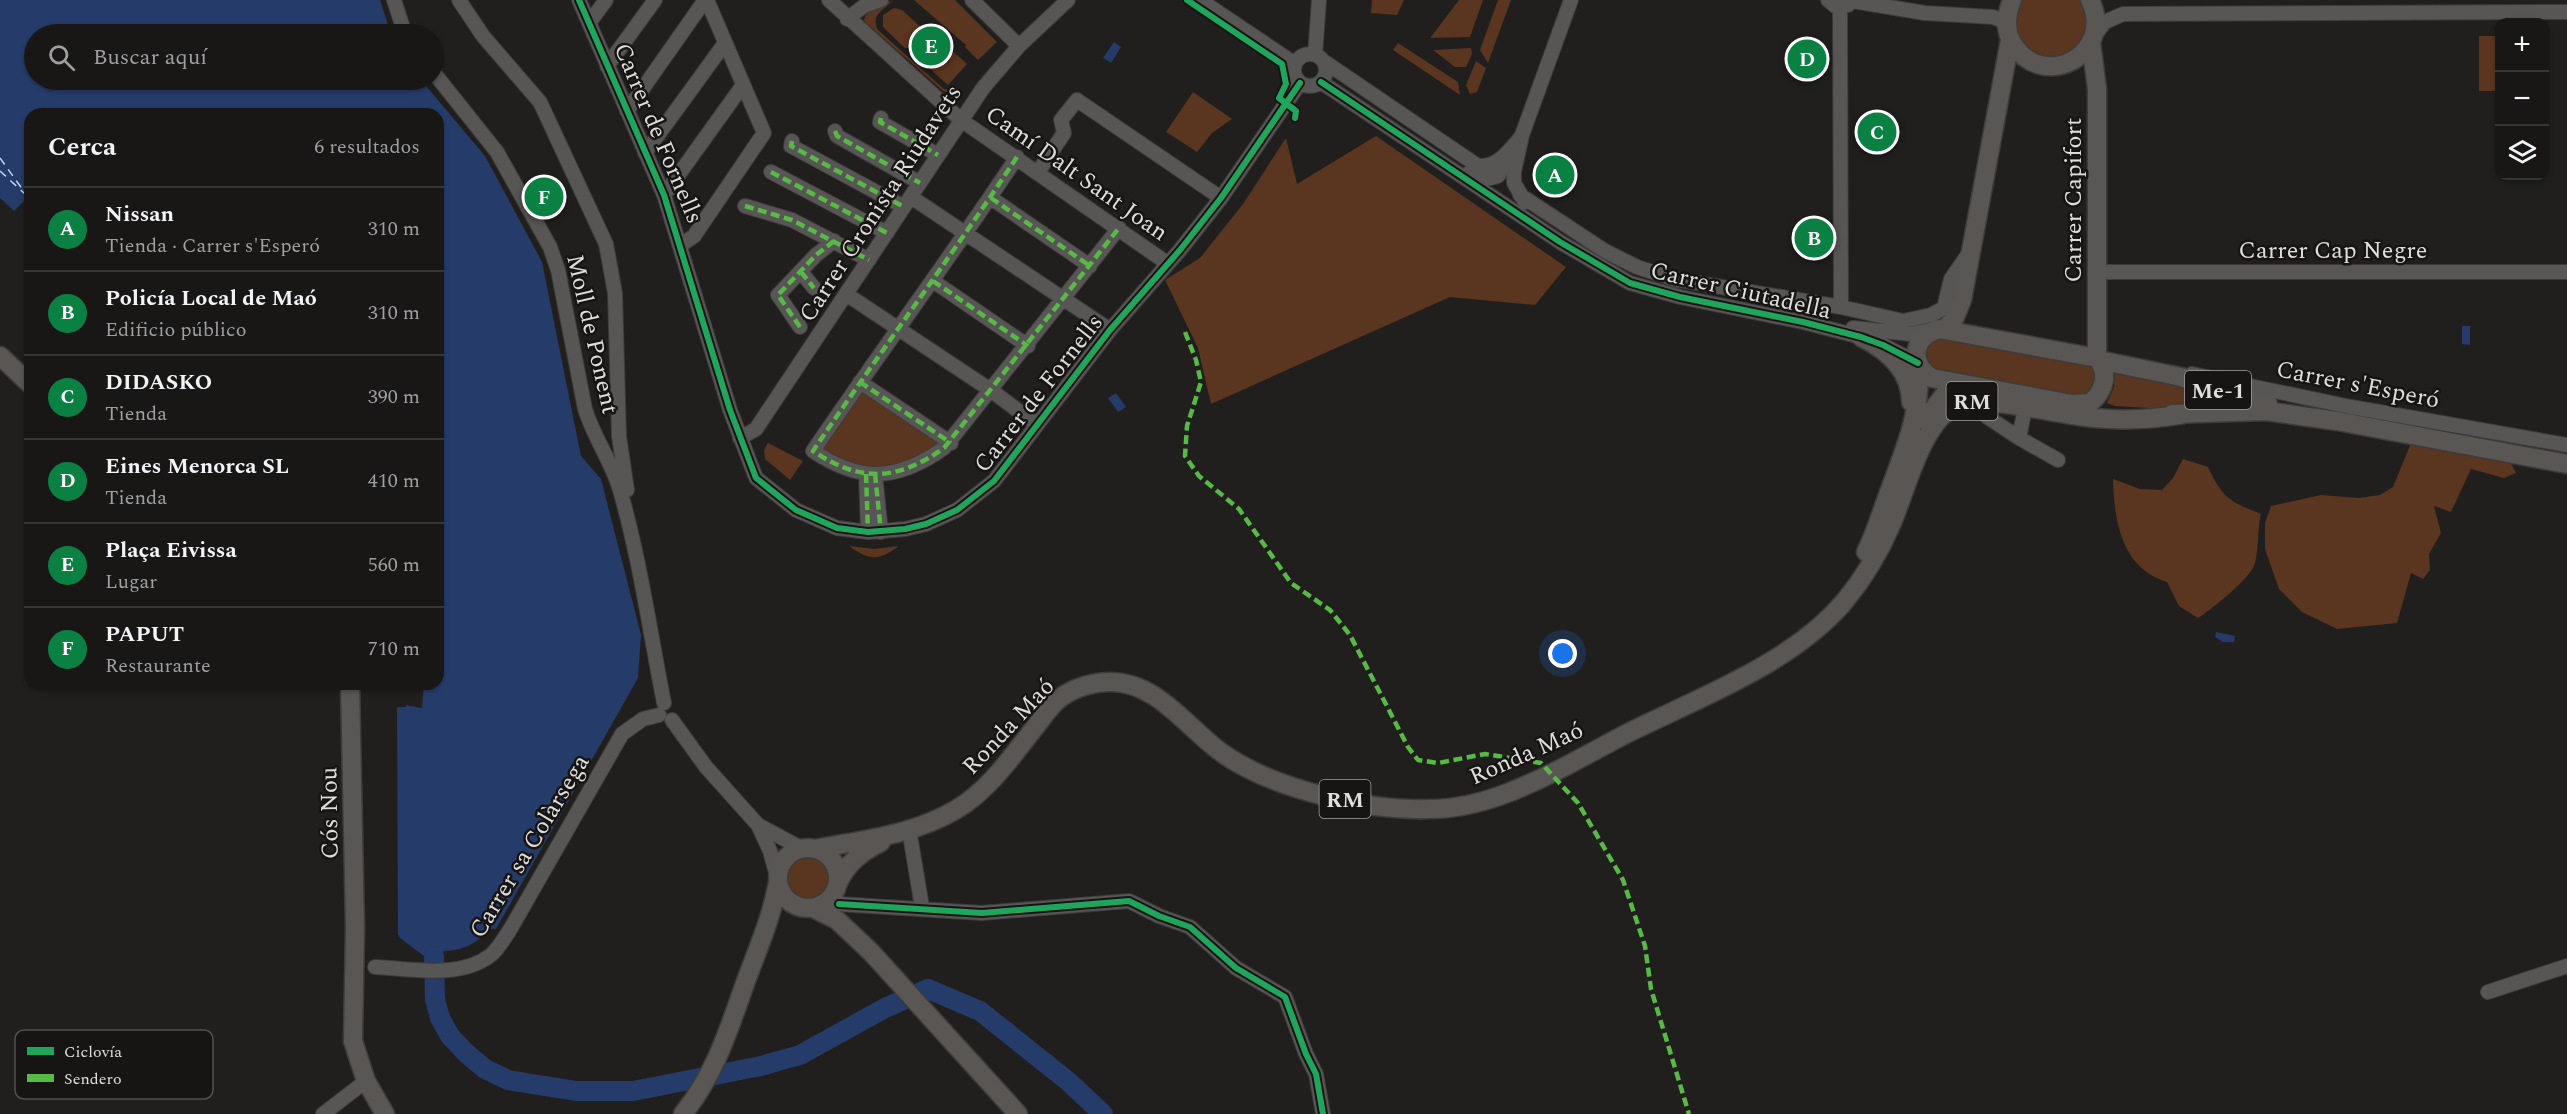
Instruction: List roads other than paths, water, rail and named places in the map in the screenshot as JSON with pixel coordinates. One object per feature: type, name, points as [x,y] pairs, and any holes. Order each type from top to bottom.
[{"type":"main road","name":"RM","points":[[1903,454],[1919,391],[1916,350],[1920,340],[1939,329],[1959,310],[2008,33],[2008,8],[2012,0]]},
{"type":"main road","name":"Carrer Capifort","points":[[2072,405],[2090,403],[2102,390],[2105,381],[2098,359],[2097,89],[2092,39],[2096,22],[2093,3]]},
{"type":"main road","points":[[2008,33],[2018,52],[2029,60],[2052,67],[2075,60],[2092,39]]},
{"type":"main road","points":[[1939,329],[2098,359]]},
{"type":"main road","name":"RM","points":[[1861,337],[1881,347],[1892,358],[1910,387],[1910,419],[1903,454]]},
{"type":"main road","name":"Me-1","points":[[2098,359],[2181,377],[2235,396],[2337,421]]},
{"type":"main road","points":[[4,360],[24,378]]},
{"type":"main road","name":"RM","points":[[1918,364],[1932,378],[2072,405]]},
{"type":"main road","name":"RM","points":[[1863,575],[1888,518],[1926,419],[1948,390],[1961,385]]},
{"type":"main road","name":"RM","points":[[1863,575],[1890,529],[1926,438],[1944,412],[1967,400],[2094,418],[2155,419],[2185,414]]},
{"type":"main road","name":"Me-1","points":[[2072,405],[2133,414],[2266,411],[2337,421],[2567,464]]},
{"type":"main road","name":"Ronda Maó","points":[[1832,614],[1847,593],[1869,547],[1903,454]]},
{"type":"main road","name":"Ronda Maó","points":[[837,892],[843,871],[853,860],[904,831],[953,811],[974,796],[1001,769],[1052,706],[1064,695],[1088,685],[1107,682],[1130,684],[1154,695],[1230,758],[1292,785],[1342,799],[1401,808],[1432,809],[1472,804],[1515,789],[1764,665],[1812,634],[1832,614],[1863,575]]},
{"type":"main road","name":"Cós Nou","points":[[350,690],[355,942],[353,1041],[366,1081],[385,1114]]},
{"type":"main road","name":"Ronda Maó","points":[[809,849],[904,831]]},
{"type":"main road","points":[[683,1114],[710,1076],[720,1053],[770,919],[783,861],[788,855],[809,849],[831,859],[838,876],[837,892],[871,952]]},
{"type":"main road","points":[[778,879],[784,898],[799,907],[810,908],[837,920],[871,952],[1018,1114]]},
{"type":"main road","points":[[758,950],[780,921],[793,913],[826,902],[837,892]]},
{"type":"street","points":[[394,0],[402,24]]},
{"type":"street","points":[[459,0],[483,36],[540,102],[606,244],[615,293],[619,436],[632,536]]},
{"type":"street","name":"Carrer de Fornells","points":[[579,0],[664,195],[740,438],[756,478],[796,510],[837,528],[874,532],[926,524],[957,510],[994,481],[1110,330],[1167,262],[1180,250],[1221,198],[1299,83]]},
{"type":"street","points":[[589,23],[606,0]]},
{"type":"street","points":[[608,66],[655,0]]},
{"type":"street","points":[[681,245],[694,236],[764,133],[706,0]]},
{"type":"street","points":[[627,111],[706,0]]},
{"type":"street","name":"Camí Dalt Sant Joan","points":[[829,0],[961,120],[1167,262]]},
{"type":"street","points":[[848,19],[864,6],[881,0]]},
{"type":"street","points":[[972,0],[1019,46]]},
{"type":"street","name":"Carrer Cronista Riudavets","points":[[740,438],[756,429],[982,88],[1019,46],[1068,0]]},
{"type":"street","points":[[1200,0],[1295,64]]},
{"type":"street","points":[[1318,0],[1319,58],[1326,73],[1321,82],[1309,86],[1299,83],[1294,75],[1295,64],[1303,55],[1319,58],[1478,166],[1490,165],[1503,158],[1522,135]]},
{"type":"street","points":[[1545,232],[1520,195],[1514,183],[1514,172],[1522,135],[1571,0]]},
{"type":"street","points":[[1841,307],[1844,2],[1925,13],[1993,17],[2001,20],[2008,33]]},
{"type":"street","points":[[2092,39],[2105,22],[2122,14],[2567,12]]},
{"type":"street","points":[[645,153],[725,42]]},
{"type":"street","name":"Carrer Ciutadella","points":[[1321,82],[1545,232],[1630,283],[1680,297],[1803,322],[1861,337],[1883,345],[1918,364]]},
{"type":"street","points":[[664,195],[743,85]]},
{"type":"street","name":"Moll de Ponent","points":[[444,86],[497,152],[550,247],[558,270],[585,409],[592,430],[611,465],[632,536],[665,712],[706,767],[758,825],[770,851],[778,879]]},
{"type":"street","points":[[1038,172],[1064,133],[1061,120],[1077,100],[1221,198]]},
{"type":"street","points":[[881,118],[880,122],[938,155]]},
{"type":"street","points":[[836,131],[837,136],[920,183]]},
{"type":"street","points":[[1430,154],[1442,157],[1471,175],[1483,180],[1489,179],[1498,176],[1504,169],[1522,135]]},
{"type":"street","points":[[792,141],[791,146],[908,202],[966,234],[1110,330]]},
{"type":"street","points":[[1017,158],[813,451],[838,466],[871,474],[911,469],[951,443],[1119,228]]},
{"type":"street","points":[[771,172],[887,233]]},
{"type":"street","points":[[1520,195],[1605,251],[1637,267],[1674,279],[1841,307],[1903,321],[1931,315],[1944,308],[1951,279],[1970,252]]},
{"type":"street","points":[[990,198],[1090,266]]},
{"type":"street","points":[[745,206],[792,220],[869,260]]},
{"type":"street","points":[[800,327],[778,295],[816,255],[834,241]]},
{"type":"street","points":[[801,272],[814,288]]},
{"type":"street","name":"Carrer Cap Negre","points":[[2098,272],[2567,272]]},
{"type":"street","points":[[933,280],[1028,346]]},
{"type":"street","points":[[846,294],[992,391],[1037,425]]},
{"type":"street","name":"Carrer Ciutadella","points":[[1803,322],[1899,334],[1939,329]]},
{"type":"street","name":"Carrer s'Esperó","points":[[2141,368],[2176,371],[2351,407],[2567,445]]},
{"type":"street","points":[[860,382],[951,443]]},
{"type":"street","points":[[2019,438],[2025,408]]},
{"type":"street","points":[[1986,416],[2058,460]]},
{"type":"street","points":[[871,474],[874,532]]},
{"type":"street","name":"Carrer sa Colàrsega","points":[[380,967],[452,970],[480,962],[493,953],[517,918],[622,734],[643,719],[665,712]]},
{"type":"street","name":"Moll de Ponent","points":[[758,825],[809,849]]},
{"type":"street","points":[[904,831],[922,907]]},
{"type":"street","points":[[837,892],[922,907],[982,913],[1129,901],[1158,916],[1190,927],[1236,968],[1285,997],[1306,1054],[1316,1074],[1323,1114]]},
{"type":"street","points":[[2488,992],[2567,966]]},
{"type":"street","points":[[323,1114],[366,1081]]},
{"type":"water","points":[[0,0],[380,0],[388,24],[24,24],[24,90],[429,90],[485,156],[542,262],[581,456],[601,479],[641,635],[638,678],[496,929],[490,929],[469,945],[444,951],[440,956],[424,956],[398,934],[397,707],[406,707],[406,705],[422,708],[424,690],[444,690],[444,108],[24,108],[24,201],[14,211],[0,198]]},
{"type":"water","points":[[1114,42],[1121,47],[1111,63],[1103,58]]},
{"type":"water","points":[[2462,326],[2470,326],[2470,345],[2462,344]]},
{"type":"water","points":[[1116,393],[1126,407],[1118,412],[1108,398]]},
{"type":"water","points":[[2216,632],[2235,636],[2234,642],[2223,642],[2215,637]]},
{"type":"waterway","points":[[434,956],[435,999],[440,1018],[450,1036],[485,1069],[508,1080],[576,1091],[633,1091],[761,1066],[800,1055],[885,1008],[928,989],[980,1011],[1069,1082],[1103,1114]]},
{"type":"place","name":"Plaça Eivissa","points":[[931,46]]},
{"type":"place","name":"Eines Menorca SL","points":[[1807,59]]},
{"type":"place","name":"DIDASKO","points":[[1877,132]]},
{"type":"place","name":"Nissan","points":[[1555,175]]},
{"type":"place","name":"PAPUT","points":[[544,197]]},
{"type":"place","name":"Policía Local de Maó","points":[[1814,238]]}]
